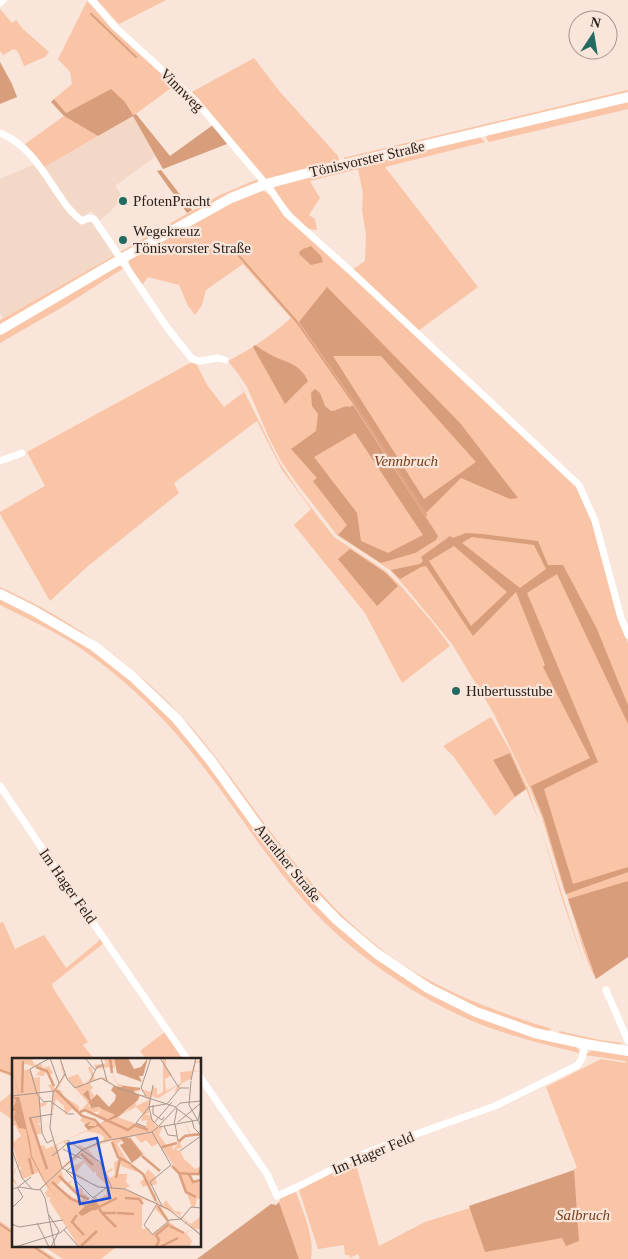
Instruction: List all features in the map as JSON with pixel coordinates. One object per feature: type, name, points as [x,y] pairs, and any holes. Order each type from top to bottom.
[{"type":"main road","name":"Tönisvorster Straße","points":[[0,330],[121,259],[231,198],[266,184],[628,97]]},
{"type":"main road","name":"Anrather Straße","points":[[0,594],[34,611],[94,646],[132,676],[176,718],[211,761],[300,882],[337,920],[376,953],[428,988],[476,1012],[535,1032],[585,1044],[628,1051]]},
{"type":"street","name":"Vinnweg","points":[[92,0],[114,26],[194,100],[266,184]]},
{"type":"street","points":[[0,133],[27,150],[73,214],[82,221],[89,218],[94,219],[166,326],[192,359],[200,361],[218,358],[225,360]]},
{"type":"street","points":[[266,184],[288,214],[578,485],[595,521],[621,618],[628,635]]},
{"type":"street","points":[[0,461],[22,453]]},
{"type":"street","name":"Im Hager Feld","points":[[0,786],[186,1058]]},
{"type":"street","points":[[606,990],[628,1041]]},
{"type":"street","name":"Im Hager Feld","points":[[201,1078],[267,1174],[278,1196],[386,1145],[496,1106],[578,1065],[582,1058],[585,1044]]},
{"type":"shaded area","points":[[0,62],[17,97],[0,104]]},
{"type":"shaded area","points":[[111,89],[125,102],[133,115],[136,114],[170,156],[213,125],[227,144],[163,169],[133,116],[98,136],[64,116],[51,102],[54,99],[66,113]]},
{"type":"shaded area","points":[[133,116],[156,156],[115,186],[122,197],[111,211],[99,221],[92,211],[82,217],[74,212],[43,168]]},
{"type":"shaded area","points":[[35,164],[71,215],[92,221],[115,255],[3,318],[0,313],[0,179]]},
{"type":"shaded area","points":[[161,170],[192,210],[187,213],[157,171]]},
{"type":"shaded area","points":[[311,246],[321,256],[323,262],[311,265],[300,255],[299,252]]},
{"type":"shaded area","points":[[327,287],[460,423],[518,498],[510,499],[461,478],[426,513],[355,403],[299,322]],"holes":[[[333,356],[381,356],[476,462],[424,499]]]},
{"type":"shaded area","points":[[255,345],[297,367],[305,375],[308,381],[285,404],[253,347]]},
{"type":"shaded area","points":[[315,389],[320,393],[325,406],[331,411],[353,405],[438,536],[436,540],[415,553],[381,563],[338,535],[347,525],[313,481],[317,478],[291,449],[316,431],[318,414],[312,406],[311,393]],"holes":[[[355,433],[423,535],[388,553],[361,541],[357,513],[314,457]]]},
{"type":"shaded area","points":[[466,533],[538,541],[548,565],[563,565],[597,629],[628,705],[628,724],[557,574],[527,593],[598,762],[544,789],[573,884],[628,867],[628,872],[566,894],[544,819],[531,786],[590,758],[543,667],[545,665],[516,592],[473,636],[426,566],[400,579],[391,570],[420,564],[423,561],[421,557],[450,536],[453,538]],"holes":[[[472,537],[534,545],[546,569],[520,588],[462,543]],[[454,546],[507,592],[471,626],[429,561]]]},
{"type":"shaded area","points":[[350,549],[386,573],[398,586],[377,606],[338,559]]},
{"type":"shaded area","points":[[510,753],[526,789],[515,797],[493,760]]},
{"type":"shaded area","points":[[628,881],[628,957],[596,979],[568,899]]},
{"type":"shaded area","points":[[574,1170],[579,1241],[566,1246],[562,1238],[485,1252],[469,1206]]},
{"type":"shaded area","points":[[279,1202],[299,1259],[197,1259],[271,1204],[276,1205]]},
{"type":"green space","points":[[97,0],[166,0],[119,24]]},
{"type":"green space","points":[[87,1],[111,26],[175,85],[133,116],[125,102],[104,93],[66,113],[54,99],[72,84],[70,72],[58,59]]},
{"type":"green space","points":[[0,9],[12,23],[16,20],[23,29],[49,52],[45,57],[24,66],[18,52],[14,49],[3,55],[0,52]]},
{"type":"green space","points":[[254,58],[280,92],[338,156],[338,162],[265,180],[190,93]]},
{"type":"green space","points":[[628,90],[628,94],[347,160],[343,158]]},
{"type":"green space","points":[[628,100],[628,109],[489,142],[486,138],[487,135]]},
{"type":"green space","points":[[64,116],[98,136],[43,168],[25,144]]},
{"type":"green space","points":[[479,136],[485,142],[385,167],[478,287],[418,331],[352,270],[365,261],[366,235],[362,210],[363,194],[358,169],[310,181],[320,198],[309,215],[315,219],[317,230],[308,229],[275,192],[274,188],[277,184]]},
{"type":"green space","points":[[258,179],[258,182],[123,254],[120,252],[218,196]]},
{"type":"green space","name":"Vennbruch","points":[[258,190],[268,193],[289,219],[576,484],[592,522],[621,626],[628,643],[628,956],[596,977],[596,979],[582,946],[542,818],[494,714],[452,644],[407,589],[390,570],[337,535],[295,481],[281,461],[270,440],[247,387],[228,361],[261,342],[291,318],[243,264],[206,290],[202,305],[195,315],[188,306],[179,285],[148,277],[142,285],[130,266],[129,259],[222,206]]},
{"type":"green space","points":[[115,255],[116,257],[0,326],[0,320]]},
{"type":"green space","points":[[115,266],[124,268],[66,305],[0,343],[0,333]]},
{"type":"green space","points":[[192,362],[197,365],[207,385],[224,407],[244,392],[235,377],[244,391],[278,460],[299,492],[334,537],[384,570],[399,584],[450,646],[402,683],[365,613],[294,525],[311,509],[282,470],[257,421],[174,483],[179,493],[88,566],[50,601],[0,514],[0,512],[45,486],[27,452]]},
{"type":"green space","points":[[0,587],[39,606],[82,632],[152,686],[203,742],[309,880],[343,916],[382,950],[401,964],[463,997],[552,1029],[546,1032],[484,1011],[454,998],[405,969],[354,931],[304,880],[134,673],[0,590]]},
{"type":"green space","points":[[0,597],[92,649],[124,674],[181,729],[300,885],[423,988],[576,1046],[580,1053],[506,1033],[463,1017],[389,975],[355,950],[320,918],[286,880],[183,741],[152,708],[101,663],[73,643],[0,605]]},
{"type":"green space","points":[[491,717],[511,752],[528,788],[538,820],[510,753],[493,760],[515,797],[495,816],[454,757],[443,746]]},
{"type":"green space","points":[[541,827],[585,966],[562,899]]},
{"type":"green space","points":[[3,922],[15,949],[44,935],[66,968],[99,941],[100,937],[104,943],[52,984],[88,1042],[83,1045],[93,1058],[12,1058],[12,1076],[0,1072],[0,923]]},
{"type":"green space","points":[[166,1031],[184,1058],[145,1058],[140,1051]]},
{"type":"green space","points":[[559,1031],[623,1043],[618,1045],[559,1035]]},
{"type":"green space","name":"Salbruch","points":[[594,1049],[628,1054],[628,1259],[358,1259],[360,1258],[358,1254],[350,1258],[349,1255],[345,1255],[344,1245],[318,1249],[299,1190],[355,1161],[379,1246],[425,1222],[574,1171],[577,1168],[546,1087],[601,1059],[626,1063],[625,1061],[585,1055]]},
{"type":"green space","points":[[12,1093],[12,1120],[0,1111],[0,1102]]},
{"type":"green space","points":[[296,1192],[310,1233],[311,1259],[299,1259],[279,1202],[281,1198]]},
{"type":"green space","points":[[0,1221],[12,1230],[12,1246],[36,1246],[56,1259],[0,1259]]},
{"type":"green space","points":[[44,1246],[118,1246],[101,1259],[63,1259]]},
{"type":"waterway","points":[[91,14],[136,57]]},
{"type":"waterway","points":[[233,249],[297,322],[355,405],[426,515]]},
{"type":"waterway","points":[[0,1070],[12,1074]]},
{"type":"waterway","points":[[0,1224],[12,1233]]},
{"type":"waterway","points":[[32,1246],[52,1259]]},
{"type":"place","name":"PfotenPracht","points":[[123,201]]},
{"type":"place","name":"Wegekreuz Tönisvorster Straße","points":[[123,240]]},
{"type":"place","name":"Hubertusstube","points":[[456,691]]}]
